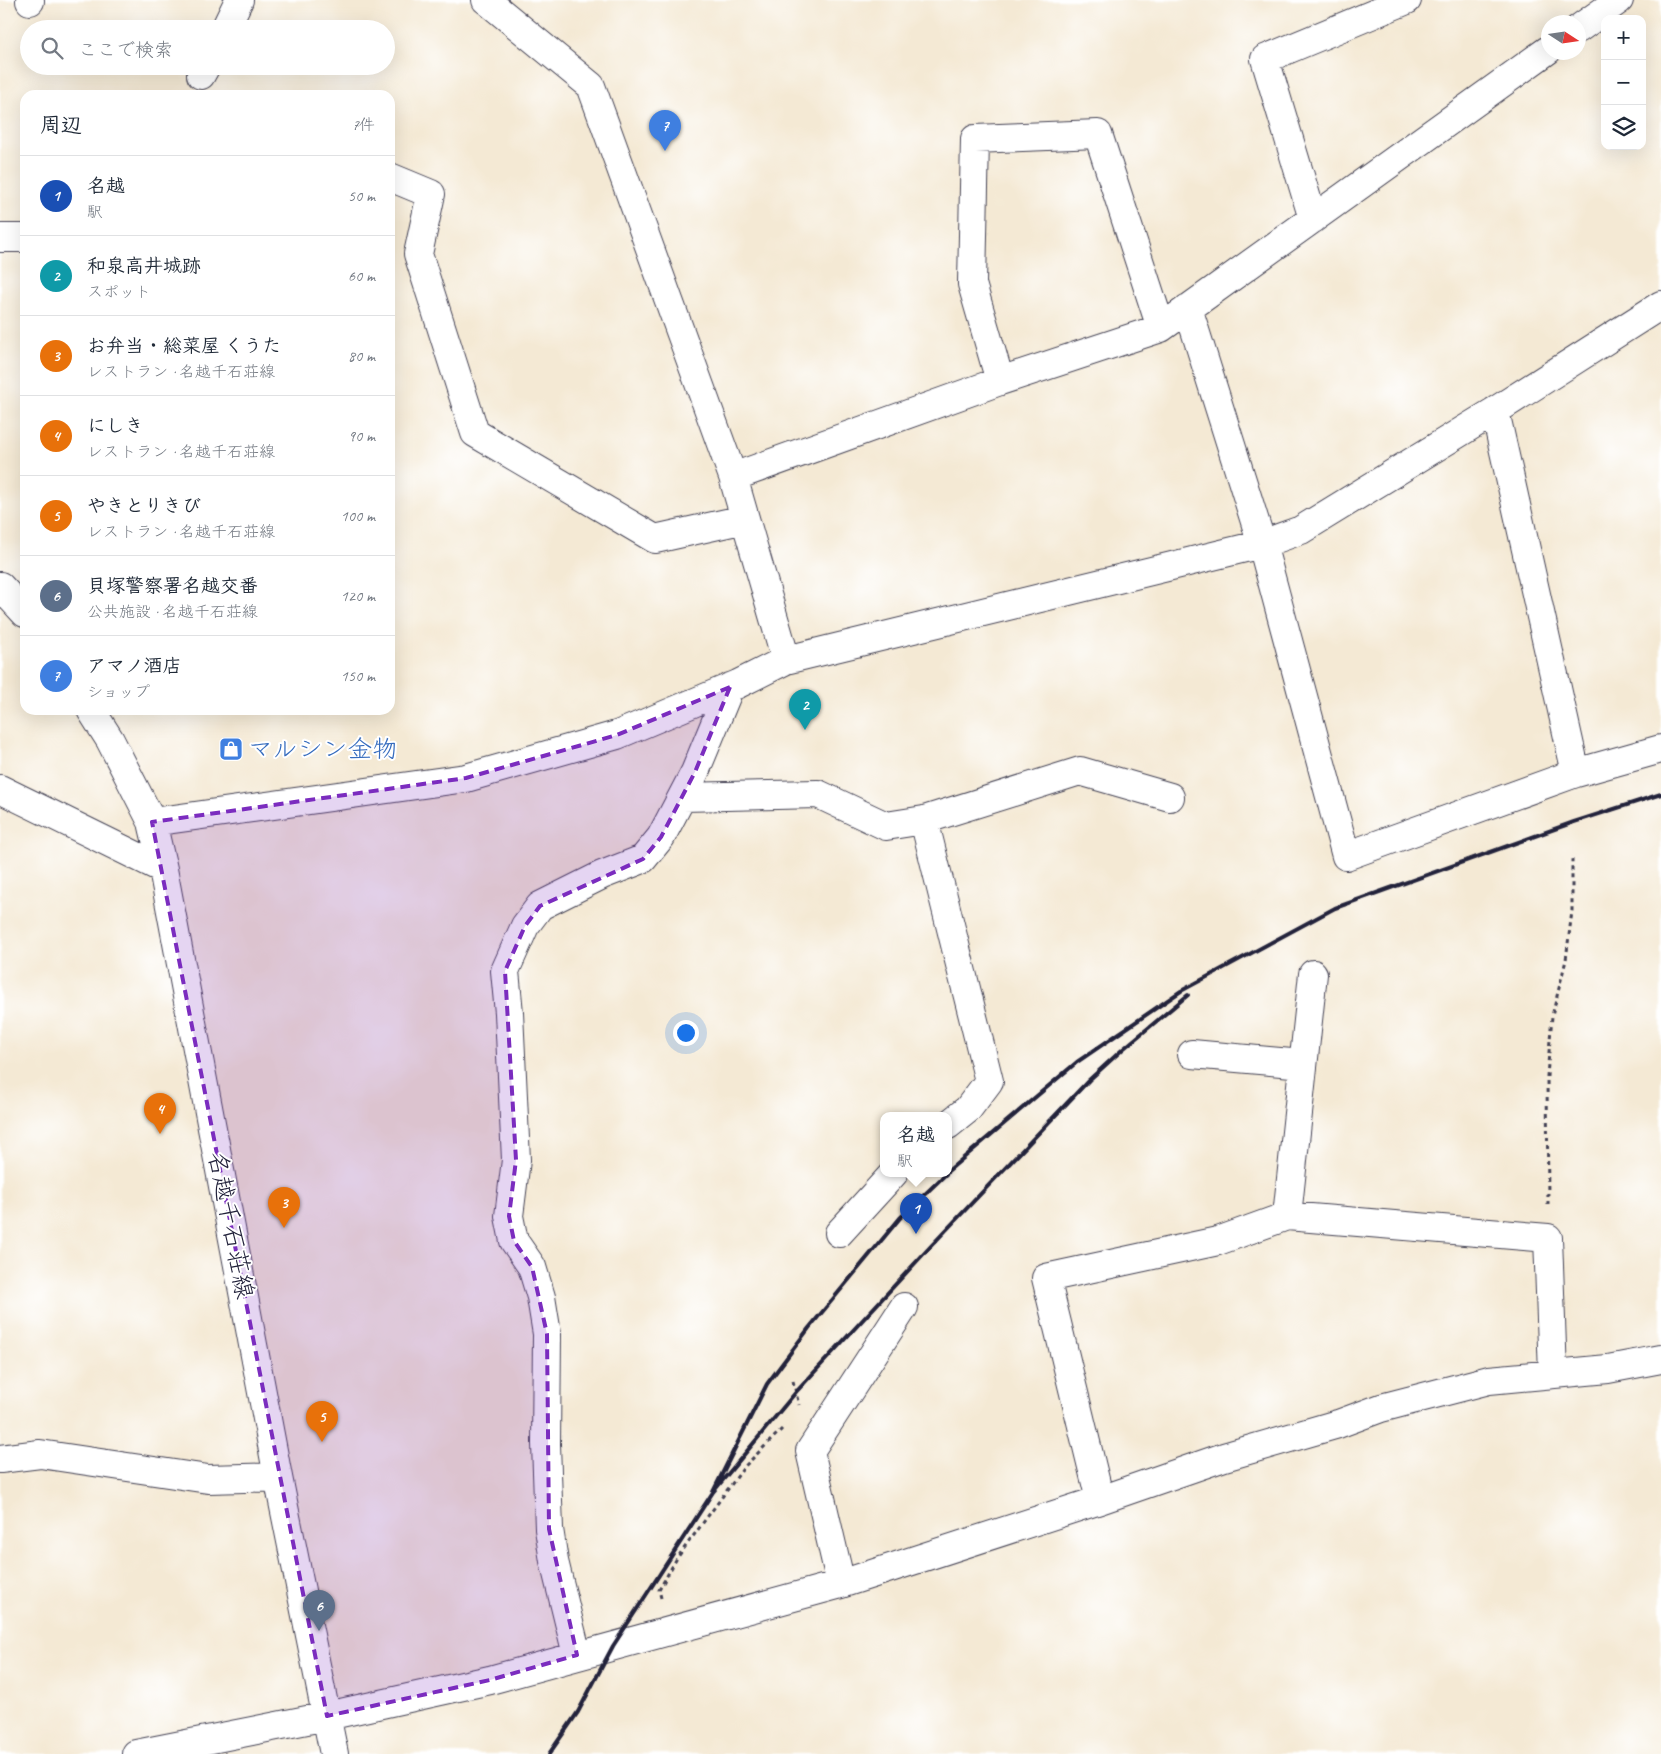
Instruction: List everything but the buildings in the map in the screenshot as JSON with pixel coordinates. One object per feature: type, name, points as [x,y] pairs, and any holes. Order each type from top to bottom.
[{"type":"street","points":[[230,20],[240,0]]},
{"type":"street","points":[[486,0],[591,86],[733,477],[786,660]]},
{"type":"street","points":[[1312,219],[1265,59],[1407,0]]},
{"type":"street","points":[[1586,23],[1618,0]]},
{"type":"street","points":[[733,477],[1000,382],[1161,328],[1541,55]]},
{"type":"street","points":[[1000,382],[972,284],[975,139],[1098,134],[1161,328]]},
{"type":"street","points":[[395,179],[431,194],[418,254],[475,433],[655,539],[745,519]]},
{"type":"street","points":[[0,238],[20,238]]},
{"type":"street","points":[[152,822],[466,778],[617,736],[730,687],[786,660],[1262,544],[1301,530],[1495,411],[1661,305]]},
{"type":"street","points":[[1188,308],[1262,544],[1346,856],[1576,773],[1661,749]]},
{"type":"street","points":[[1495,411],[1576,773]]},
{"type":"street","points":[[0,586],[20,607]]},
{"type":"street","points":[[577,1655],[554,1561],[549,1529],[546,1444],[547,1334],[532,1267],[514,1241],[509,1216],[516,1160],[509,1013],[505,971],[525,926],[540,906],[602,875],[643,859],[661,837],[683,797],[730,687]]},
{"type":"street","name":"名越千石荘線","points":[[94,715],[110,740],[152,822],[163,869],[278,1477],[334,1754]]},
{"type":"street","points":[[683,797],[818,794],[886,826],[924,820],[1080,771],[1170,797]]},
{"type":"street","points":[[0,789],[163,869]]},
{"type":"street","points":[[924,820],[989,1080],[968,1109],[952,1122]]},
{"type":"street","points":[[1286,1216],[1313,974]]},
{"type":"street","points":[[1192,1054],[1303,1064]]},
{"type":"street","points":[[839,1233],[890,1177]]},
{"type":"street","points":[[1100,1500],[1046,1278],[1218,1241],[1286,1216],[1548,1238],[1553,1374]]},
{"type":"street","points":[[841,1584],[810,1450],[904,1307]]},
{"type":"street","points":[[136,1754],[327,1716],[490,1680],[841,1584],[1100,1500],[1224,1457],[1338,1424],[1381,1408],[1489,1380],[1608,1369],[1661,1359]]},
{"type":"street","points":[[0,1459],[40,1454],[208,1479],[278,1477]]},
{"type":"path","points":[[1548,1238],[1547,1076],[1552,1016],[1566,960],[1572,911],[1572,856]]},
{"type":"path","points":[[793,1381],[800,1409]]},
{"type":"path","points":[[668,1630],[659,1590],[677,1558],[745,1466],[786,1424]]},
{"type":"highlighted area","points":[[730,687],[695,772],[661,837],[643,859],[540,906],[525,926],[505,971],[516,1160],[509,1216],[514,1241],[532,1267],[547,1334],[549,1529],[577,1655],[490,1680],[327,1716],[152,822],[466,778],[617,735]]},
{"type":"railway","points":[[952,1168],[1077,1062],[1181,991],[1335,908],[1574,822],[1661,794]]},
{"type":"railway","points":[[713,1492],[796,1392],[930,1247],[1089,1080],[1188,995]]},
{"type":"railway","points":[[549,1754],[578,1712],[613,1646],[713,1492],[767,1384],[809,1328],[900,1218],[943,1177]]},
{"type":"place","name":"アマノ酒店","points":[[665,151]]},
{"type":"place","name":"和泉高井城跡","points":[[805,730]]},
{"type":"place","name":"マルシン金物","points":[[231,749]]},
{"type":"place","name":"にしき","points":[[160,1134]]},
{"type":"place","name":"お弁当・総菜屋 くうた","points":[[284,1228]]},
{"type":"place","name":"名越","points":[[916,1234]]},
{"type":"place","name":"やきとりきび","points":[[322,1442]]},
{"type":"place","name":"貝塚警察署名越交番","points":[[319,1631]]}]
